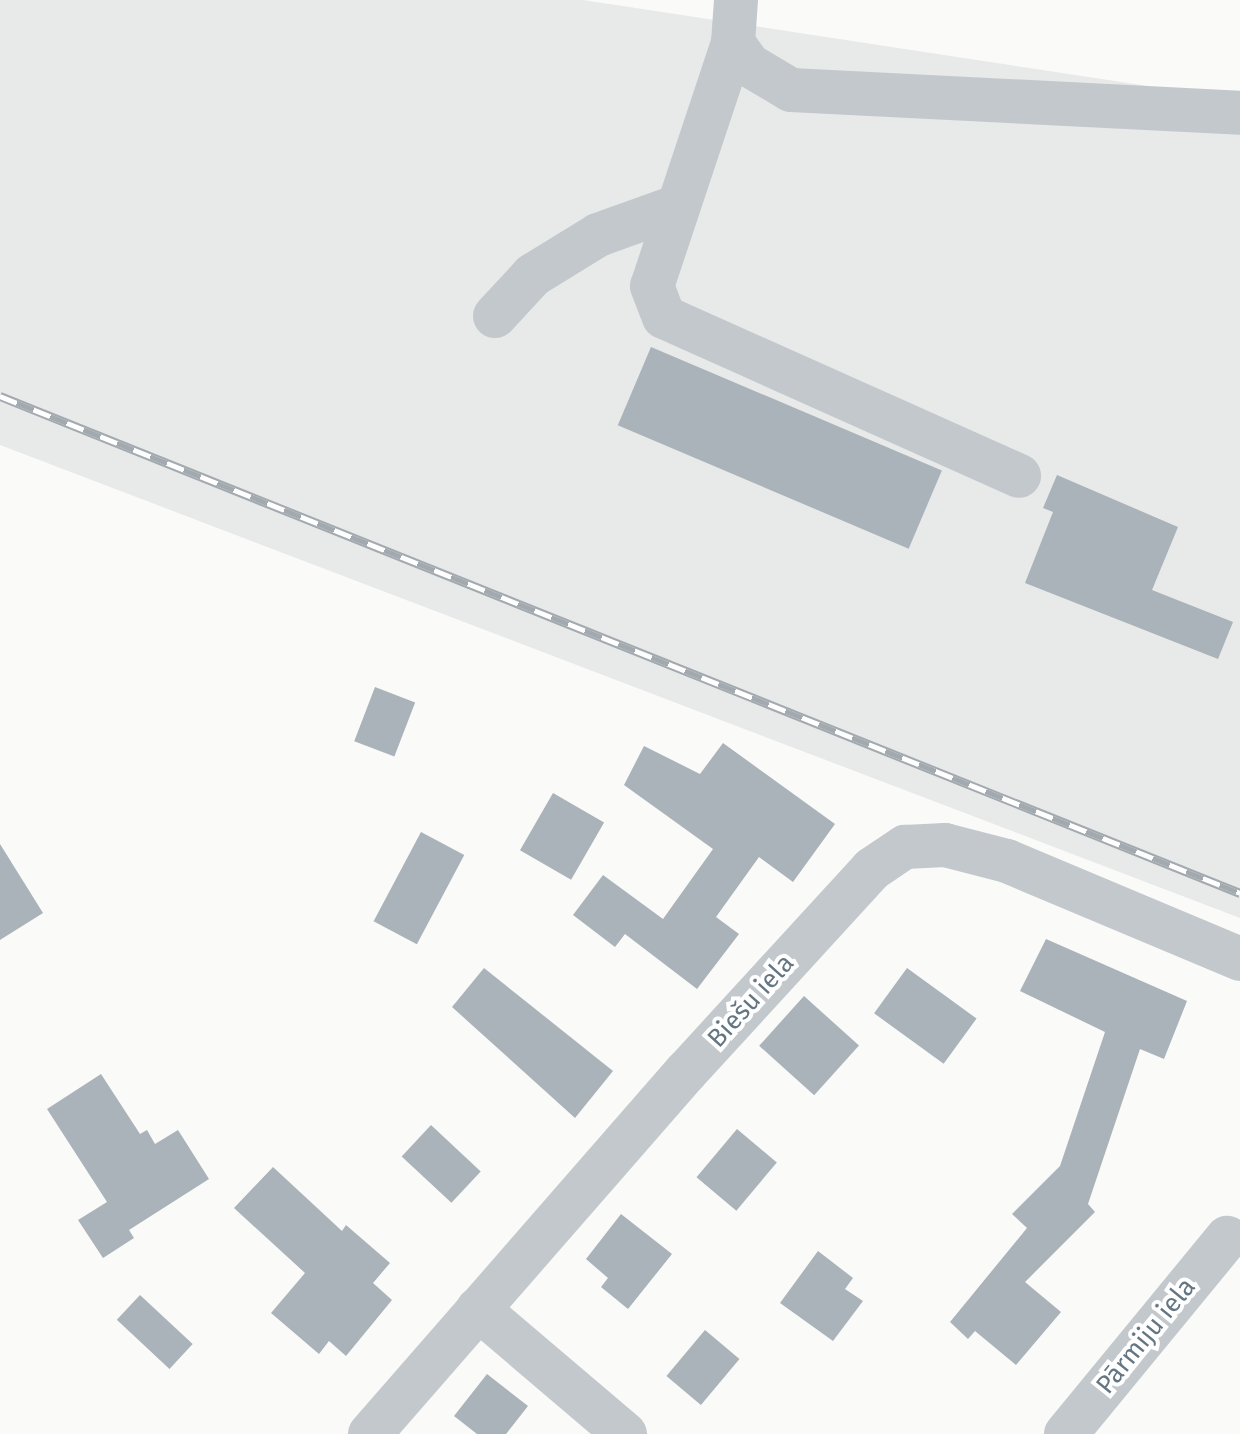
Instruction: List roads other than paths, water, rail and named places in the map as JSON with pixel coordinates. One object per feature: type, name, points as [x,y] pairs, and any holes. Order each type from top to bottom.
[{"type":"street","points":[[736,0],[733,43],[673,208],[652,286],[664,317],[1019,476]]},
{"type":"street","points":[[733,43],[749,65],[791,90],[1240,113]]},
{"type":"street","points":[[495,316],[533,275],[598,235],[673,208]]},
{"type":"street","name":"Biešu iela","points":[[370,1434],[862,880],[905,847],[945,845],[1007,861],[1240,959]]},
{"type":"street","name":"Pārmiju iela","points":[[1066,1434],[1227,1238]]},
{"type":"street","points":[[478,1309],[625,1434]]},
{"type":"railway","points":[[0,396],[1240,893]]}]
